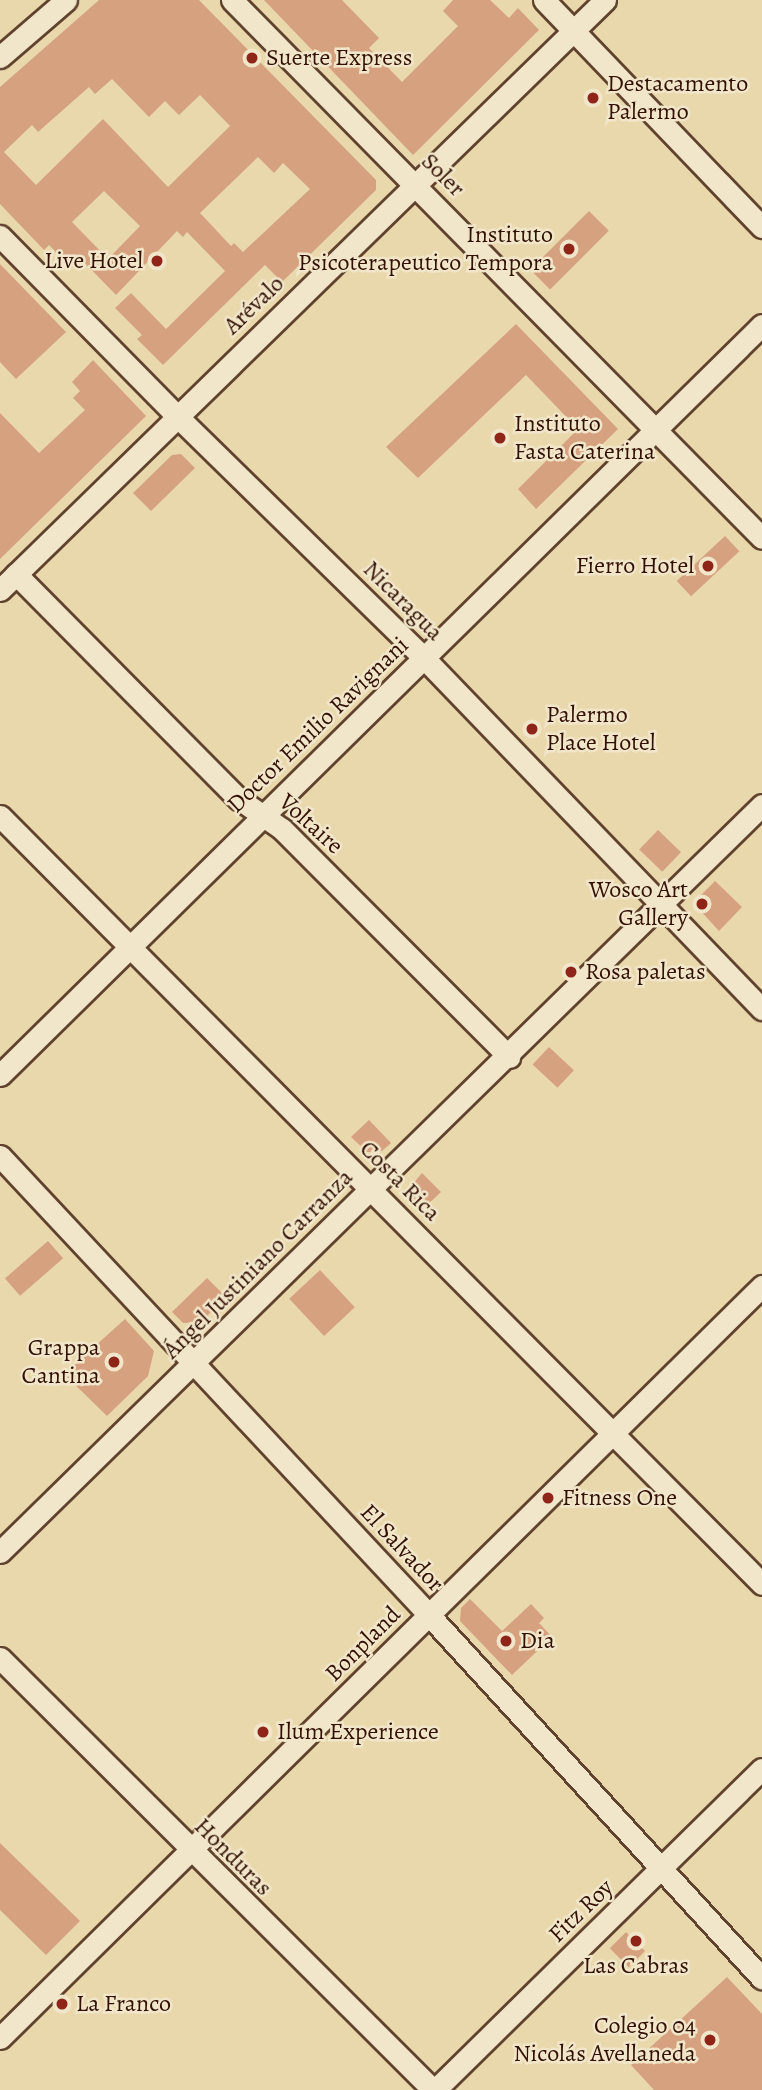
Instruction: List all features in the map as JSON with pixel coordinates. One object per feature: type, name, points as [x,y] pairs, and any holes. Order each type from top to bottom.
[{"type":"street","points":[[0,57],[66,0]]},
{"type":"street","name":"Soler","points":[[232,0],[762,538]]},
{"type":"street","points":[[544,0],[762,227]]},
{"type":"street","name":"Arévalo","points":[[0,590],[605,0]]},
{"type":"street","name":"Nicaragua","points":[[0,236],[177,416],[425,659],[762,1009]]},
{"type":"street","name":"Doctor Emilio Ravignani","points":[[0,1075],[133,947],[262,814],[425,659],[655,428],[762,325]]},
{"type":"street","name":"Voltaire","points":[[16,574],[239,799],[282,829],[509,1057]]},
{"type":"street","name":"Ángel Justiniano Carranza","points":[[0,1552],[509,1057],[762,806]]},
{"type":"street","name":"Costa Rica","points":[[0,816],[133,947],[762,1584]]},
{"type":"street","name":"El Salvador","points":[[0,1156],[429,1615],[762,1979]]},
{"type":"street","name":"Bonpland","points":[[0,2038],[191,1852],[611,1432],[762,1286]]},
{"type":"street","name":"Honduras","points":[[0,1658],[191,1852],[434,2090]]},
{"type":"street","name":"Fitz Roy","points":[[434,2090],[762,1769]]},
{"type":"building","points":[[99,0],[199,0],[376,180],[376,190],[282,282],[265,265],[163,365],[137,339],[142,335],[115,308],[131,293],[166,329],[225,271],[187,232],[183,237],[177,231],[116,295],[80,258],[70,267],[49,245],[44,250],[0,204],[0,87]],"holes":[[[112,79],[149,117],[165,101],[179,115],[200,95],[230,126],[168,187],[103,119],[36,185],[4,152],[32,125],[38,132],[89,87],[95,94]],[[258,157],[274,173],[283,163],[310,189],[243,252],[234,243],[231,246],[200,213]],[[104,191],[140,226],[108,259],[72,222]]]},
{"type":"building","points":[[264,0],[342,0],[379,38],[369,48],[402,82],[458,26],[443,11],[453,0],[490,0],[509,18],[518,8],[539,30],[413,155]]},
{"type":"building","name":"Instituto Psicoterapeutico Tempora","points":[[589,211],[609,231],[550,289],[530,270]]},
{"type":"building","points":[[0,264],[66,332],[16,379],[0,362]]},
{"type":"building","points":[[516,324],[618,429],[536,509],[518,489],[578,429],[526,375],[418,478],[386,447]]},
{"type":"building","points":[[93,360],[146,416],[0,559],[0,413],[39,453],[85,410],[73,398],[80,391],[72,382]]},
{"type":"building","points":[[181,454],[195,468],[151,511],[133,493],[172,455]]},
{"type":"building","name":"Fierro Hotel","points":[[725,536],[739,551],[691,596],[677,581]]},
{"type":"building","points":[[658,830],[681,852],[662,872],[639,849]]},
{"type":"building","points":[[715,881],[742,907],[719,931],[697,907],[698,898]]},
{"type":"building","points":[[549,1047],[574,1070],[557,1088],[533,1065]]},
{"type":"building","points":[[369,1120],[391,1143],[382,1151],[367,1152],[351,1137]]},
{"type":"building","points":[[422,1173],[441,1192],[421,1211],[409,1198],[407,1191]]},
{"type":"building","points":[[48,1241],[63,1258],[20,1296],[5,1278]]},
{"type":"building","points":[[320,1270],[355,1307],[324,1336],[289,1299]]},
{"type":"building","points":[[207,1278],[226,1297],[201,1322],[183,1323],[172,1312]]},
{"type":"building","name":"Grappa Cantina","points":[[125,1319],[154,1351],[148,1376],[107,1416],[64,1374]]},
{"type":"building","points":[[470,1599],[502,1631],[531,1604],[544,1618],[539,1623],[552,1637],[512,1675],[460,1621],[461,1608]]},
{"type":"building","points":[[0,1843],[80,1921],[46,1955],[0,1910]]},
{"type":"building","points":[[626,1932],[645,1951],[629,1967],[610,1948]]},
{"type":"building","name":"Colegio 04 Nicolás Avellaneda","points":[[727,1977],[762,2014],[762,2090],[654,2090],[631,2065]]},
{"type":"place","name":"Suerte Express","points":[[252,58]]},
{"type":"place","name":"Destacamento Palermo","points":[[593,98]]},
{"type":"place","name":"Instituto Psicoterapeutico Tempora","points":[[569,249]]},
{"type":"place","name":"Live Hotel","points":[[157,261]]},
{"type":"place","name":"Instituto Fasta Caterina","points":[[500,438]]},
{"type":"place","name":"Fierro Hotel","points":[[708,566]]},
{"type":"place","name":"Palermo Place Hotel","points":[[532,729]]},
{"type":"place","name":"Wosco Art Gallery","points":[[702,904]]},
{"type":"place","name":"Rosa paletas","points":[[571,972]]},
{"type":"place","name":"Grappa Cantina","points":[[114,1362]]},
{"type":"place","name":"Fitness One","points":[[548,1498]]},
{"type":"place","name":"Dia","points":[[506,1641]]},
{"type":"place","name":"Ilum Experience","points":[[263,1732]]},
{"type":"place","name":"Las Cabras","points":[[636,1941]]},
{"type":"place","name":"La Franco","points":[[62,2004]]},
{"type":"place","name":"Colegio 04 Nicolás Avellaneda","points":[[710,2040]]}]
